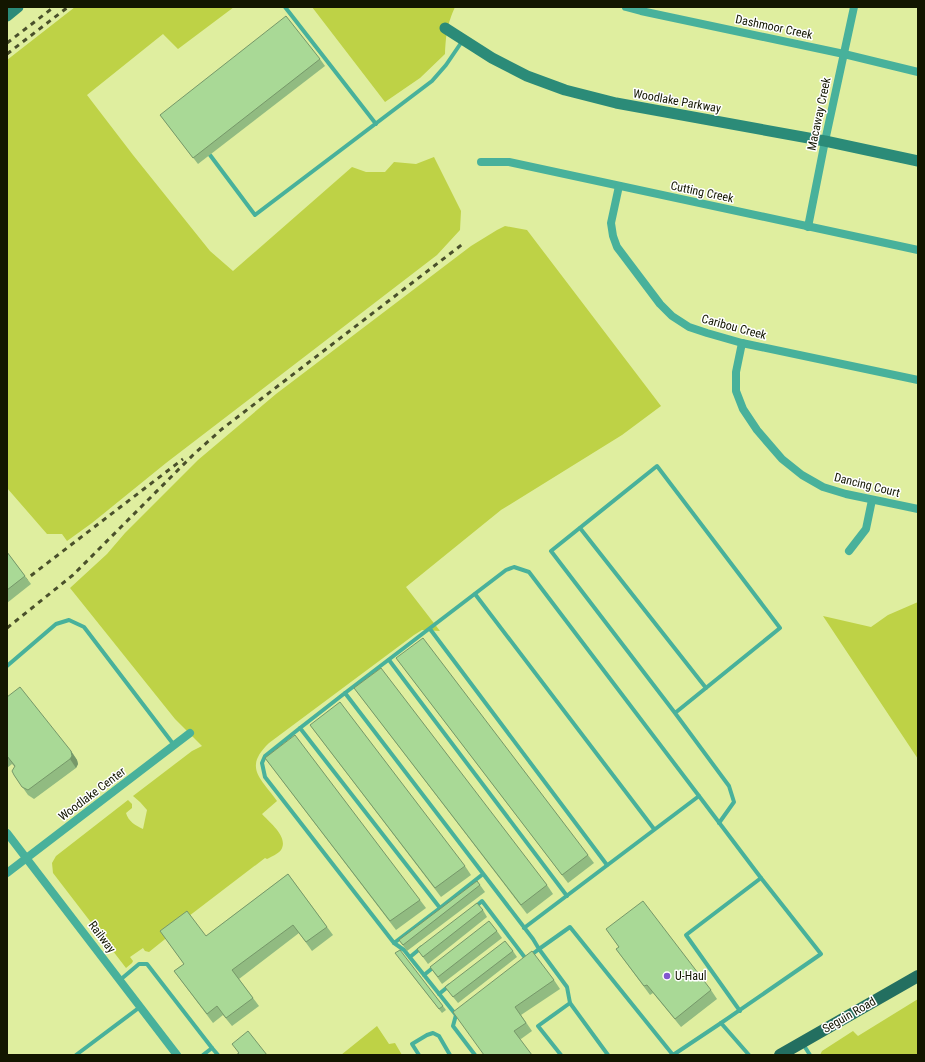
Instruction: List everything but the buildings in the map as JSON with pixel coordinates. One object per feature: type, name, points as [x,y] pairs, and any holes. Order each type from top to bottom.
[{"type":"main road","name":"Seguin Road","points":[[780,1055],[918,976]]},
{"type":"street","points":[[7,16],[18,7]]},
{"type":"street","name":"Dashmoor Creek","points":[[626,7],[844,54],[918,72]]},
{"type":"street","name":"Macaway Creek","points":[[808,227],[854,7]]},
{"type":"street","name":"Woodlake Parkway","points":[[445,28],[492,58],[527,76],[565,90],[616,103],[825,141],[918,161]]},
{"type":"street","name":"Cutting Creek","points":[[481,162],[510,162],[918,250]]},
{"type":"street","name":"Caribou Creek","points":[[619,186],[611,223],[613,236],[617,247],[660,304],[672,316],[689,327],[742,343],[918,380]]},
{"type":"street","name":"Dancing Court","points":[[742,343],[736,372],[736,391],[743,409],[757,430],[782,459],[802,475],[824,487],[846,494],[918,509]]},
{"type":"street","points":[[849,551],[866,529],[872,500]]},
{"type":"street","name":"Woodlake Center","points":[[7,873],[190,733]]},
{"type":"street","name":"Railway","points":[[7,833],[177,1055]]},
{"type":"lane","points":[[285,7],[376,124]]},
{"type":"lane","points":[[210,155],[255,215],[432,81],[446,65],[463,40]]},
{"type":"lane","points":[[675,713],[780,628],[657,466],[551,551],[729,786],[734,802],[719,823]]},
{"type":"lane","points":[[580,528],[706,688]]},
{"type":"lane","points":[[456,1015],[404,950],[394,943],[265,777],[262,764],[265,756],[300,728],[506,570],[514,567],[529,572],[761,878],[821,954],[740,1011],[672,1055],[570,927],[520,964]]},
{"type":"lane","points":[[475,594],[654,829]]},
{"type":"lane","points":[[7,666],[56,624],[70,620],[84,627],[174,746]]},
{"type":"lane","points":[[430,629],[607,865]]},
{"type":"lane","points":[[389,660],[567,896]]},
{"type":"lane","points":[[345,693],[524,928],[567,987],[570,1003],[608,1055]]},
{"type":"lane","points":[[300,728],[440,908]]},
{"type":"lane","points":[[524,928],[699,796]]},
{"type":"lane","points":[[394,943],[483,874]]},
{"type":"lane","points":[[740,1011],[686,935],[761,878]]},
{"type":"lane","points":[[470,911],[482,901],[526,959]]},
{"type":"lane","points":[[489,923],[495,918]]},
{"type":"lane","points":[[504,943],[510,938]]},
{"type":"lane","points":[[410,957],[428,943]]},
{"type":"lane","points":[[424,975],[442,961]]},
{"type":"lane","points":[[120,981],[139,964],[147,964],[218,1055]]},
{"type":"lane","points":[[439,994],[457,980]]},
{"type":"lane","points":[[561,1055],[538,1026],[570,1003]]},
{"type":"lane","points":[[76,1055],[140,1007]]},
{"type":"lane","points":[[461,1010],[456,1015],[453,1026],[475,1055]]},
{"type":"lane","points":[[721,1023],[749,1055]]},
{"type":"lane","points":[[419,1055],[412,1044],[426,1035],[433,1033],[439,1036],[450,1055]]},
{"type":"lane","points":[[801,1042],[810,1055]]},
{"type":"lane","points":[[203,1055],[212,1048]]},
{"type":"green space","points":[[75,7],[234,7],[178,49],[163,34],[87,95],[210,251],[233,271],[352,167],[366,172],[385,172],[394,162],[416,164],[434,157],[461,211],[460,230],[437,255],[67,541],[62,534],[47,534],[7,488],[7,60]]},
{"type":"green space","points":[[312,7],[455,7],[447,30],[445,54],[420,78],[385,102]]},
{"type":"green space","points":[[505,226],[527,230],[661,406],[622,435],[501,510],[406,587],[440,631],[422,630],[414,635],[269,743],[257,759],[257,773],[277,801],[262,814],[281,835],[283,845],[281,850],[267,859],[265,858],[189,916],[190,919],[149,952],[145,951],[143,948],[130,957],[133,961],[126,968],[53,873],[52,863],[56,856],[128,800],[132,804],[132,808],[126,813],[127,816],[133,823],[143,829],[147,810],[133,796],[192,751],[202,746],[175,719],[70,588],[107,554],[125,533],[198,460],[276,394],[471,246]]},
{"type":"green space","points":[[918,602],[918,759],[823,616],[871,627],[888,615]]},
{"type":"green space","points":[[918,999],[918,1055],[820,1055],[822,1051],[853,1031],[858,1036]]},
{"type":"green space","points":[[377,1026],[389,1044],[395,1043],[402,1055],[341,1055]]},
{"type":"railway","points":[[7,43],[54,7]]},
{"type":"railway","points":[[7,54],[68,7]]},
{"type":"railway","points":[[7,628],[73,575],[193,455],[222,429],[464,243]]},
{"type":"railway","points":[[7,594],[183,459]]},
{"type":"place","name":"U-Haul","points":[[667,976]]}]
